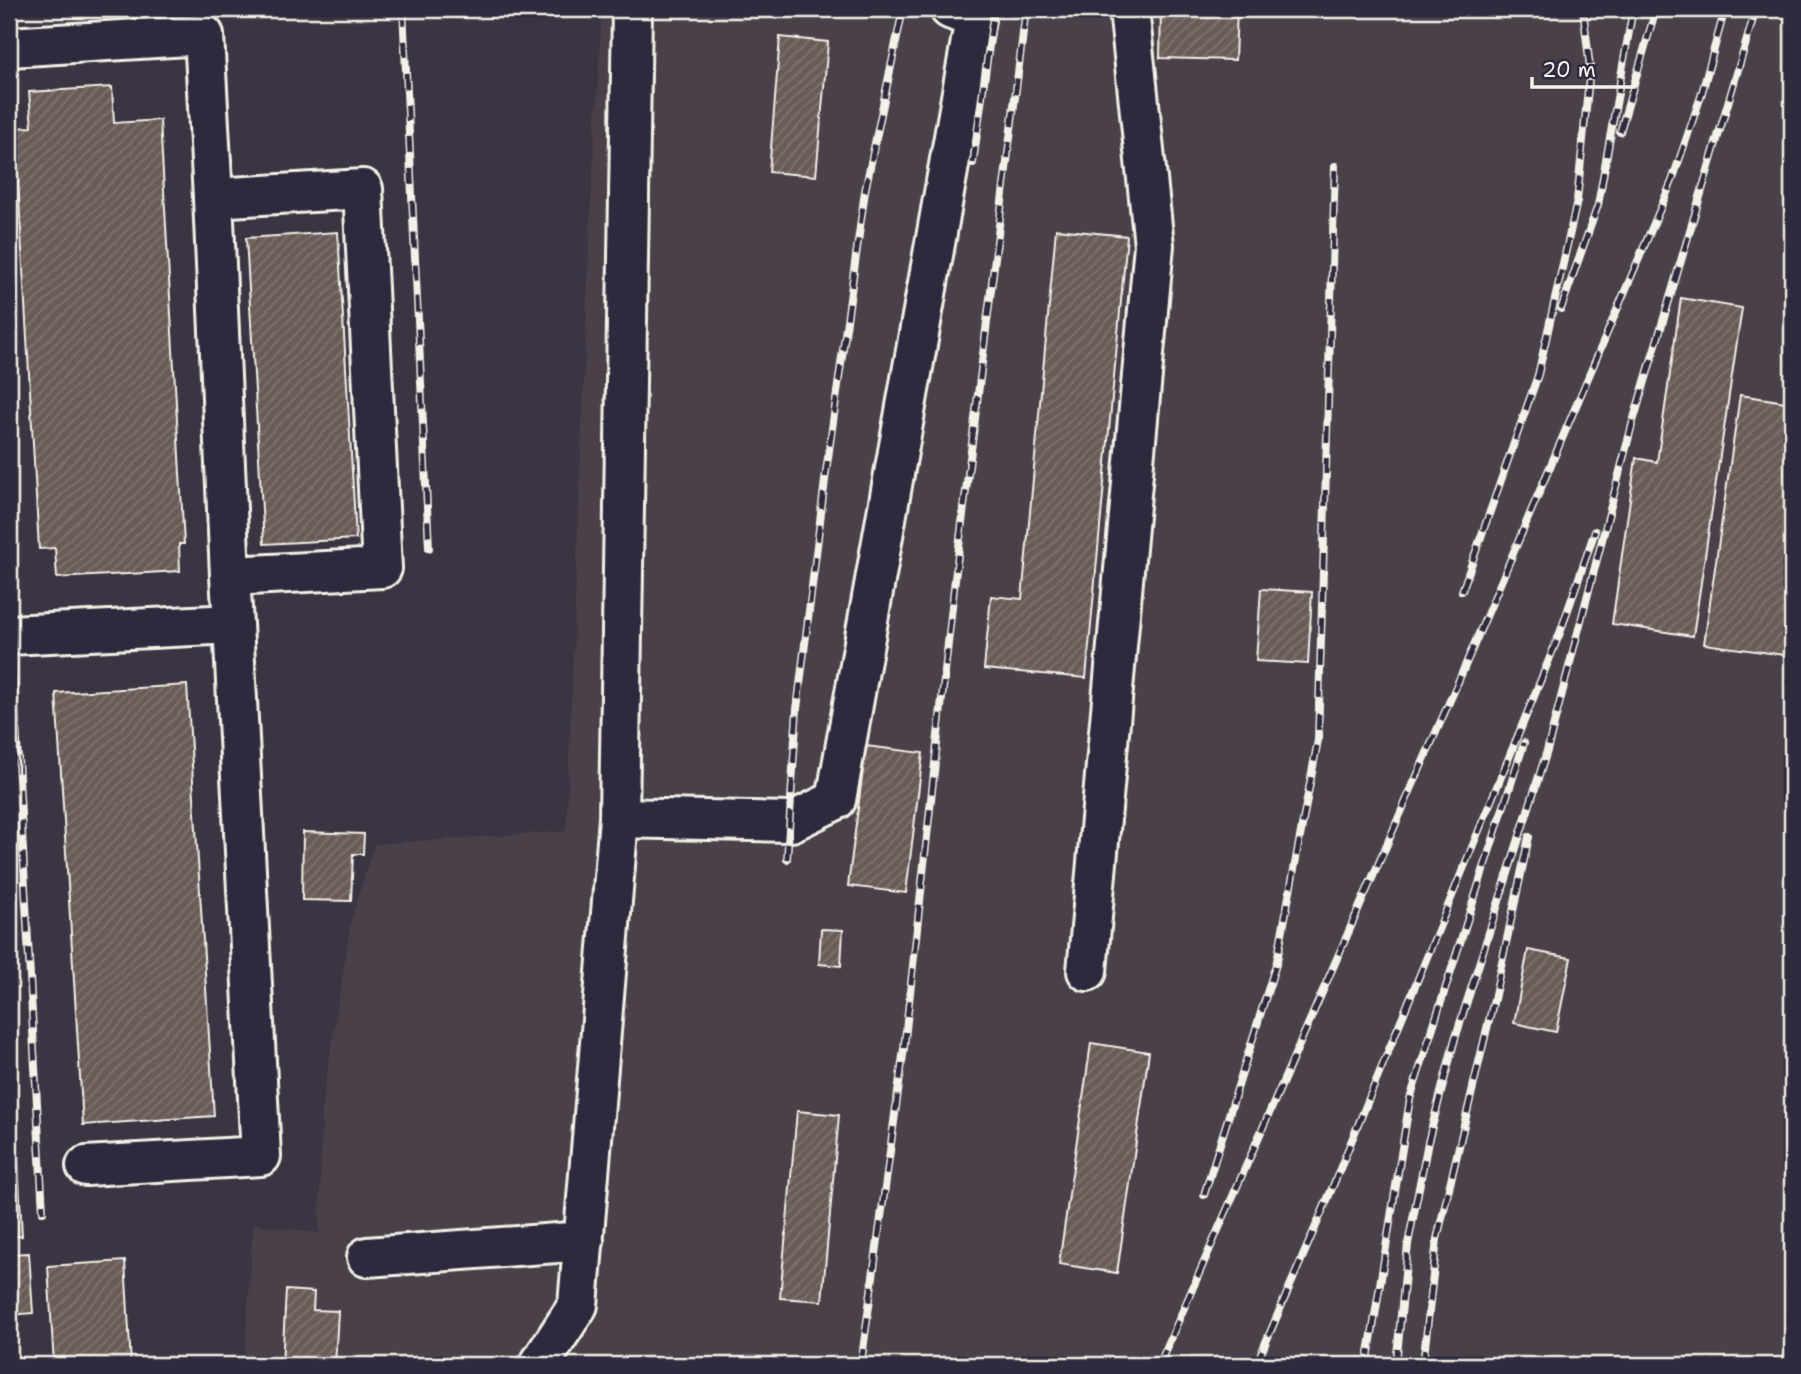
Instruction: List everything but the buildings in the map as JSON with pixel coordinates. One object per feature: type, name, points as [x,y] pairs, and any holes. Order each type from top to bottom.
[{"type":"street","points":[[539,1365],[578,1305],[618,818],[632,9]]},
{"type":"street","points":[[618,818],[791,822],[836,800],[975,19],[950,9]]},
{"type":"street","points":[[1087,971],[1154,245],[1129,9]]},
{"type":"street","points":[[9,47],[204,34],[261,1156],[86,1166]]},
{"type":"street","points":[[213,198],[362,190],[382,568],[230,576]]},
{"type":"street","points":[[9,635],[233,624]]},
{"type":"street","points":[[367,1257],[584,1241]]},
{"type":"shaded area","points":[[602,9],[1792,9],[1792,1365],[244,1365],[253,1224],[319,1233],[322,1104],[351,921],[374,844],[566,831],[590,222]]},
{"type":"railway","points":[[403,9],[429,548]]},
{"type":"railway","points":[[787,859],[797,709],[826,472],[865,191],[903,9]]},
{"type":"railway","points":[[973,163],[994,9]]},
{"type":"railway","points":[[861,1365],[904,1048],[955,579],[1026,9]]},
{"type":"railway","points":[[1462,591],[1538,375],[1577,201],[1590,68],[1583,9]]},
{"type":"railway","points":[[1561,309],[1598,205],[1633,9]]},
{"type":"railway","points":[[1620,132],[1656,9]]},
{"type":"railway","points":[[1159,1365],[1465,666],[1672,181],[1701,96],[1725,9]]},
{"type":"railway","points":[[1396,1365],[1408,1244],[1428,1142],[1455,1039],[1547,751],[1632,425],[1756,9]]},
{"type":"railway","points":[[1204,1195],[1277,961],[1318,740],[1335,166]]},
{"type":"railway","points":[[1256,1365],[1328,1198],[1560,633],[1595,531]]},
{"type":"railway","points":[[9,597],[43,1212]]},
{"type":"railway","points":[[1367,1365],[1410,1099],[1524,743]]},
{"type":"railway","points":[[1423,1365],[1437,1239],[1529,837]]}]
